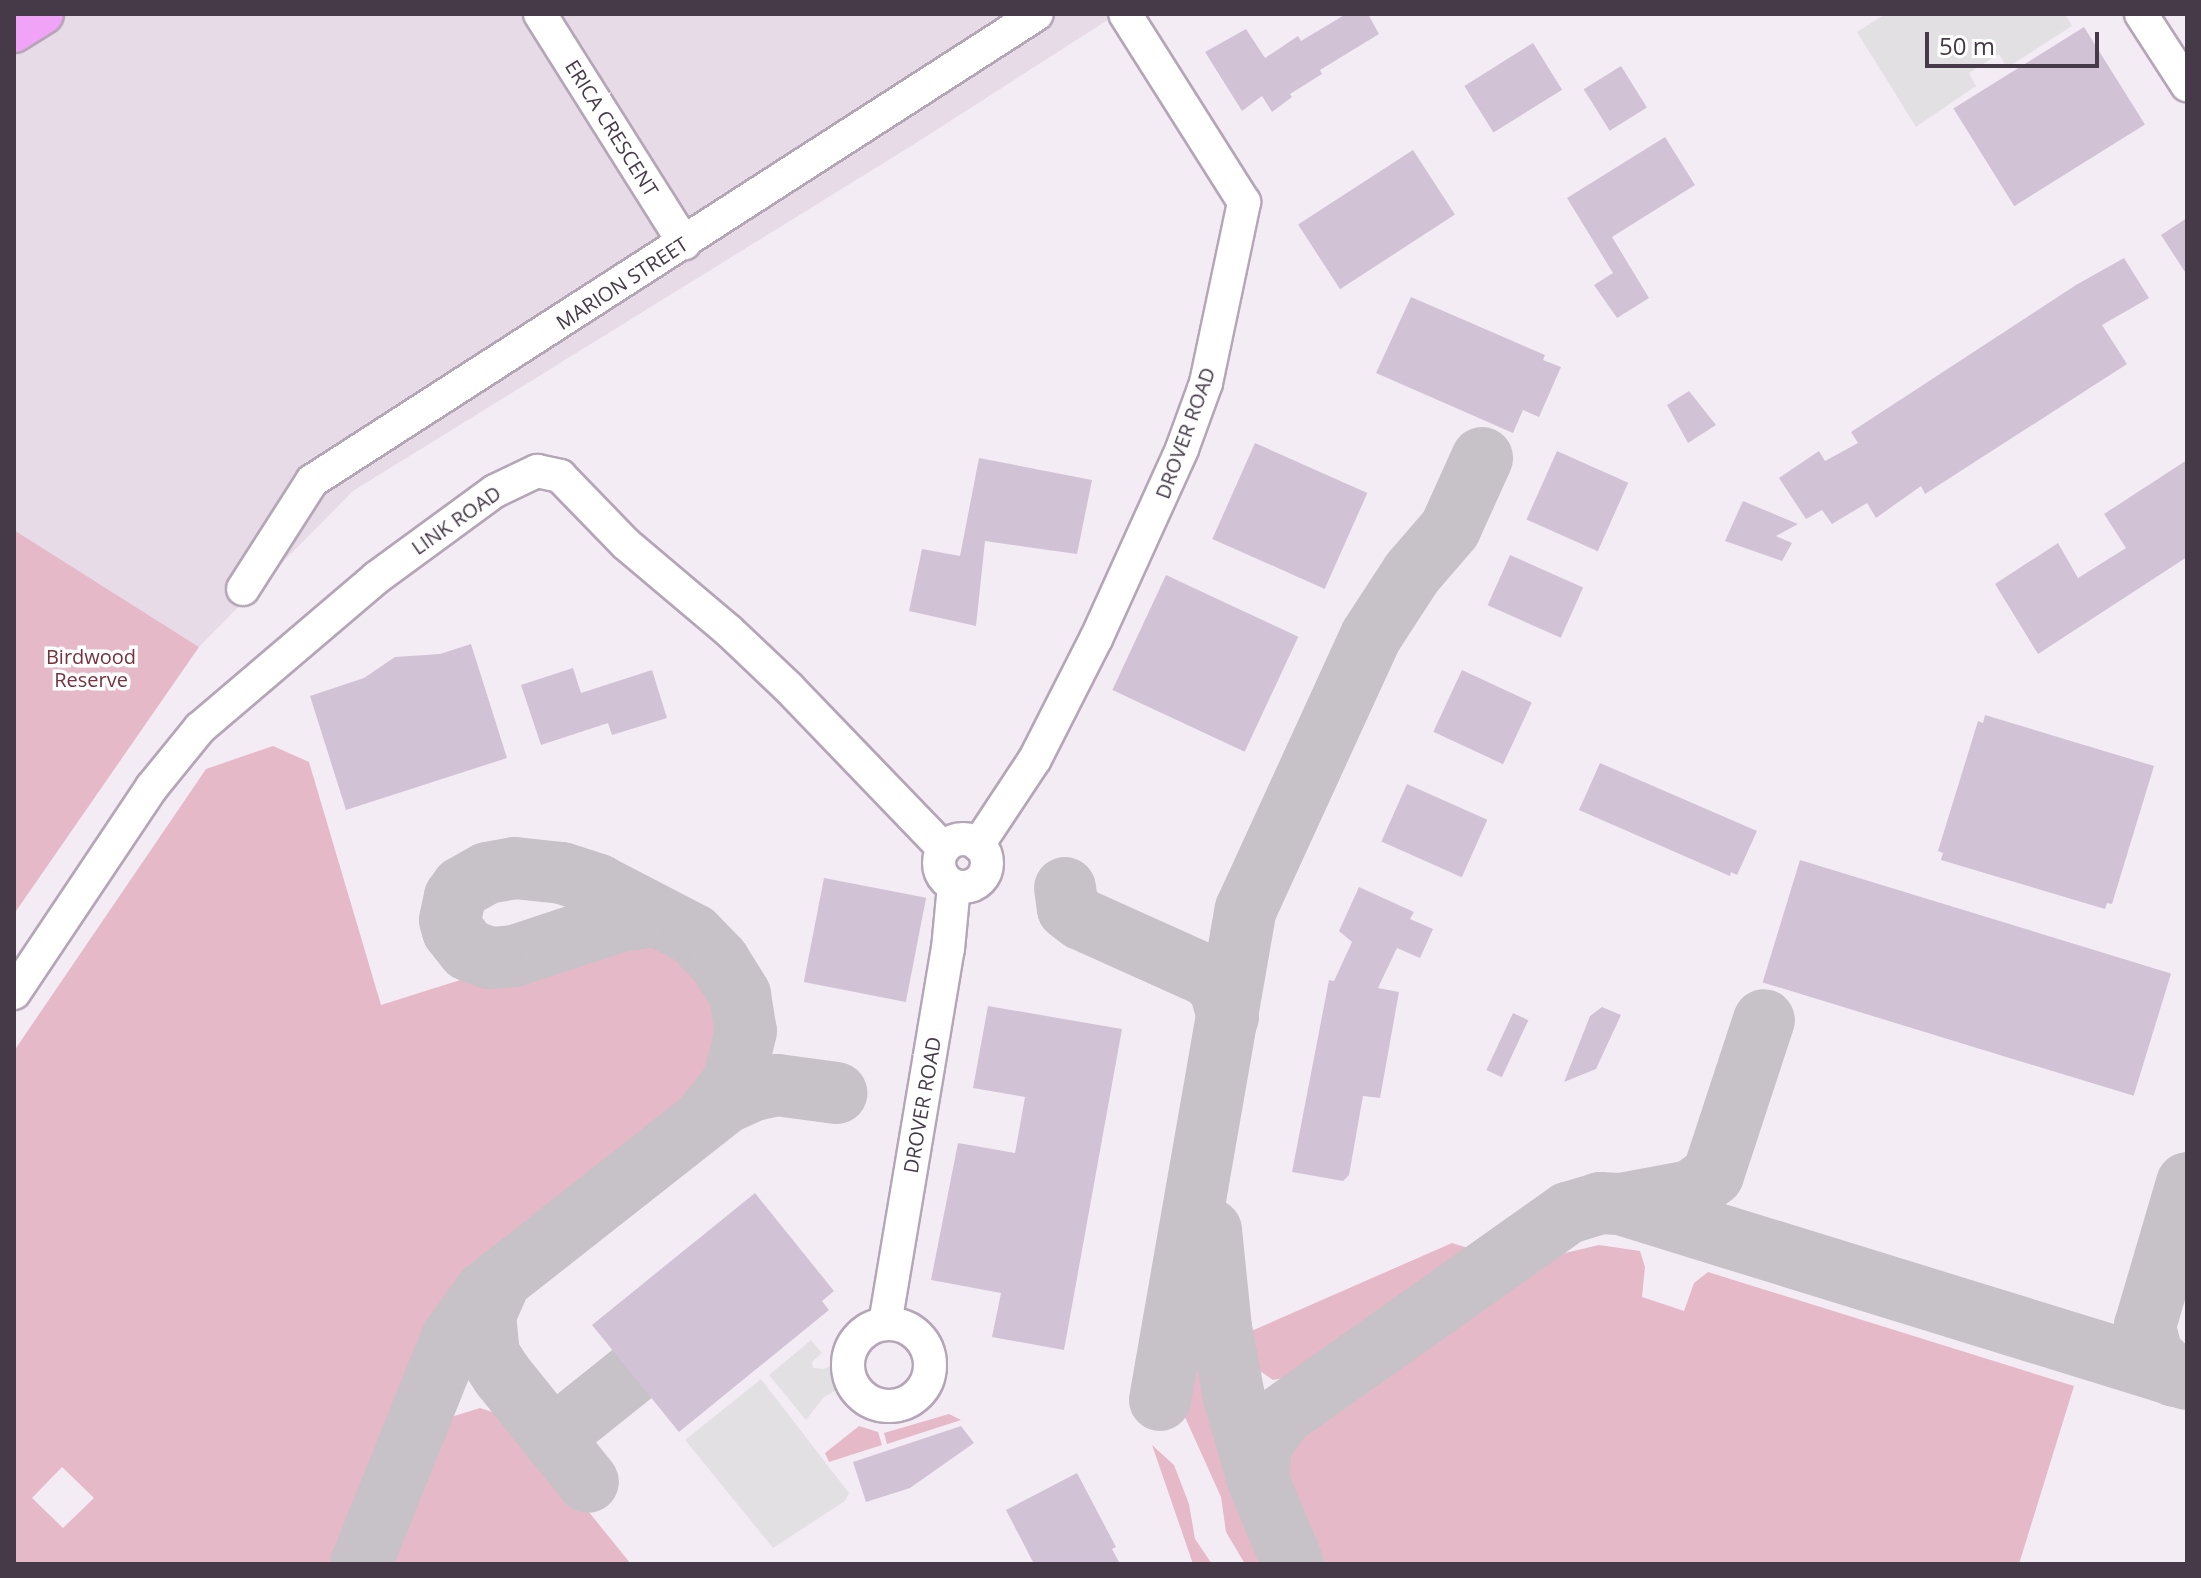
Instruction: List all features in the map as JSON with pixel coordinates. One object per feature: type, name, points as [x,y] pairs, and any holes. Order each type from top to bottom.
[{"type":"main road","points":[[14,32],[43,14]]},
{"type":"street","name":"ERICA CRESCENT","points":[[540,14],[684,243]]},
{"type":"street","name":"MARION STREET","points":[[243,589],[312,481],[1037,14]]},
{"type":"street","name":"DROVER ROAD","points":[[978,845],[1035,759],[1116,597],[1182,449],[1206,383],[1244,202],[1125,14]]},
{"type":"street","points":[[2141,14],[2187,85]]},
{"type":"street","name":"LINK ROAD","points":[[14,993],[152,787],[200,728],[376,578],[495,491],[537,471],[560,476],[626,544],[729,631],[789,688],[944,849]]},
{"type":"street","points":[[964,839],[978,845],[987,859],[984,875],[972,885],[954,886],[940,870],[944,849],[964,839]]},
{"type":"street","name":"DROVER ROAD","points":[[885,1324],[948,949],[954,886]]},
{"type":"shaded area","points":[[14,14],[1117,14],[916,143],[353,491],[199,647],[14,530]]},
{"type":"shaded area","points":[[1885,14],[2065,14],[2072,26],[2007,68],[1999,54],[1969,73],[1976,86],[1916,127],[1857,32]]},
{"type":"shaded area","points":[[811,1340],[822,1353],[812,1362],[813,1368],[824,1369],[835,1363],[840,1388],[824,1397],[806,1420],[769,1375]]},
{"type":"shaded area","points":[[761,1379],[849,1493],[845,1501],[773,1548],[685,1440]]},
{"type":"green space","name":"Birdwood Reserve","points":[[14,530],[199,647],[14,914]]},
{"type":"green space","points":[[273,746],[309,762],[381,1005],[625,928],[649,929],[689,946],[724,987],[734,1013],[733,1038],[725,1064],[705,1094],[472,1274],[445,1306],[340,1564],[14,1564],[14,1051],[206,769]],"holes":[[[62,1467],[94,1498],[63,1528],[32,1498]]]},
{"type":"green space","points":[[1452,1243],[1471,1249],[1469,1255],[1295,1376],[1273,1380],[1251,1365],[1244,1344],[1249,1332]]},
{"type":"green space","points":[[1599,1245],[1640,1251],[1645,1267],[1642,1297],[1684,1311],[1694,1283],[1708,1272],[2074,1386],[2019,1564],[1317,1564],[1282,1480],[1283,1456],[1299,1435],[1552,1256]]},
{"type":"green space","points":[[1192,1356],[1207,1373],[1239,1487],[1270,1564],[1245,1564],[1226,1532],[1221,1497],[1184,1415],[1189,1357]]},
{"type":"green space","points":[[480,1408],[508,1417],[519,1426],[631,1564],[383,1564],[434,1435],[448,1418]]},
{"type":"green space","points":[[949,1414],[961,1420],[887,1444],[884,1433]]},
{"type":"green space","points":[[859,1426],[878,1432],[882,1445],[829,1462],[825,1453]]},
{"type":"green space","points":[[1152,1445],[1174,1465],[1189,1504],[1195,1539],[1212,1564],[1193,1564]]},
{"type":"building","points":[[1346,14],[1368,14],[1379,34],[1320,70],[1322,74],[1290,94],[1292,97],[1272,112],[1262,96],[1242,111],[1205,52],[1246,29],[1265,58],[1298,36],[1301,41]]},
{"type":"building","points":[[2084,27],[2145,125],[2014,206],[1953,109]]},
{"type":"building","points":[[1533,43],[1562,90],[1493,133],[1464,86]]},
{"type":"building","points":[[1621,66],[1647,108],[1610,131],[1584,89]]},
{"type":"building","points":[[1665,137],[1695,185],[1612,237],[1649,298],[1617,318],[1594,285],[1613,273],[1567,198]]},
{"type":"building","points":[[1413,150],[1455,215],[1340,289],[1298,225]]},
{"type":"building","points":[[2187,218],[2187,275],[2161,235]]},
{"type":"building","points":[[2124,258],[2149,298],[2102,325],[2127,364],[1925,494],[1921,486],[1876,518],[1867,503],[1832,524],[1822,510],[1806,519],[1779,478],[1819,451],[1825,461],[1858,443],[1851,432],[2076,285]]},
{"type":"building","points":[[1411,297],[1545,355],[1543,360],[1561,367],[1539,417],[1523,410],[1513,433],[1376,373]]},
{"type":"building","points":[[1689,391],[1716,425],[1688,443],[1667,405]]},
{"type":"building","points":[[1255,443],[1367,493],[1325,589],[1212,539]]},
{"type":"building","points":[[1557,451],[1628,483],[1598,551],[1526,520]]},
{"type":"building","points":[[979,458],[1092,480],[1077,554],[985,541],[976,626],[909,611],[922,549],[960,556]]},
{"type":"building","points":[[2187,460],[2187,557],[2038,654],[1995,584],[2058,543],[2078,578],[2126,548],[2104,514]]},
{"type":"building","points":[[1743,501],[1798,524],[1776,536],[1792,543],[1782,561],[1725,541]]},
{"type":"building","points":[[1510,555],[1583,588],[1561,638],[1488,605]]},
{"type":"building","points":[[1166,575],[1298,637],[1245,752],[1112,690]]},
{"type":"building","points":[[471,644],[507,758],[346,810],[310,696],[364,678],[395,657],[440,654]]},
{"type":"building","points":[[573,668],[581,693],[652,670],[667,718],[612,735],[608,723],[541,745],[521,685]]},
{"type":"building","points":[[1462,670],[1532,703],[1503,764],[1433,732]]},
{"type":"building","points":[[1985,715],[2154,766],[2112,904],[2107,903],[2105,909],[1941,860],[1943,853],[1938,851],[1978,721],[1983,723]]},
{"type":"building","points":[[1600,763],[1757,831],[1737,875],[1731,872],[1730,876],[1579,810]]},
{"type":"building","points":[[1407,784],[1487,820],[1462,877],[1381,842]]},
{"type":"building","points":[[1800,860],[2171,973],[2134,1096],[1763,982]]},
{"type":"building","points":[[824,878],[926,898],[906,1002],[804,982]]},
{"type":"building","points":[[1359,887],[1414,912],[1410,919],[1433,929],[1420,958],[1397,948],[1378,988],[1399,992],[1380,1098],[1363,1096],[1349,1175],[1343,1181],[1292,1172],[1329,980],[1334,981],[1352,942],[1339,931]]},
{"type":"building","points":[[988,1006],[1122,1029],[1064,1350],[992,1337],[1001,1293],[931,1280],[958,1143],[1015,1153],[1025,1097],[973,1088]]},
{"type":"building","points":[[1602,1007],[1621,1015],[1596,1069],[1564,1082],[1590,1016]]},
{"type":"building","points":[[1513,1013],[1528,1020],[1502,1077],[1486,1070]]},
{"type":"building","points":[[755,1193],[834,1291],[822,1301],[829,1310],[679,1432],[592,1325]]},
{"type":"building","points":[[961,1426],[974,1443],[910,1488],[866,1502],[853,1462]]},
{"type":"building","points":[[1077,1473],[1116,1547],[1112,1549],[1120,1564],[1034,1564],[1006,1510]]},
{"type":"taxiway","points":[[1160,1400],[1246,909],[1371,636],[1412,573],[1450,529],[1482,458]]},
{"type":"taxiway","points":[[654,916],[620,921],[514,956],[490,958],[468,950],[453,931],[450,920],[455,897],[462,887],[487,873],[515,868],[562,873],[598,885],[694,935],[719,961],[740,995],[746,1031],[733,1083],[707,1115]]},
{"type":"taxiway","points":[[1065,888],[1068,909],[1081,919],[1208,976],[1220,989],[1228,1017]]},
{"type":"taxiway","points":[[1621,1204],[1691,1191],[1713,1175],[1764,1020]]},
{"type":"taxiway","points":[[361,1564],[452,1338],[485,1292],[725,1103],[754,1090],[777,1085],[836,1093]]},
{"type":"taxiway","points":[[2174,1376],[2152,1355],[2145,1326],[2187,1183]]},
{"type":"taxiway","points":[[1258,1480],[1261,1445],[1281,1416],[1568,1213],[1600,1203],[1620,1204],[2187,1379]]},
{"type":"taxiway","points":[[1211,1230],[1221,1328],[1234,1397],[1258,1480],[1293,1564]]},
{"type":"taxiway","points":[[501,1279],[485,1315],[489,1355],[588,1482]]},
{"type":"taxiway","points":[[552,1438],[632,1374]]}]
